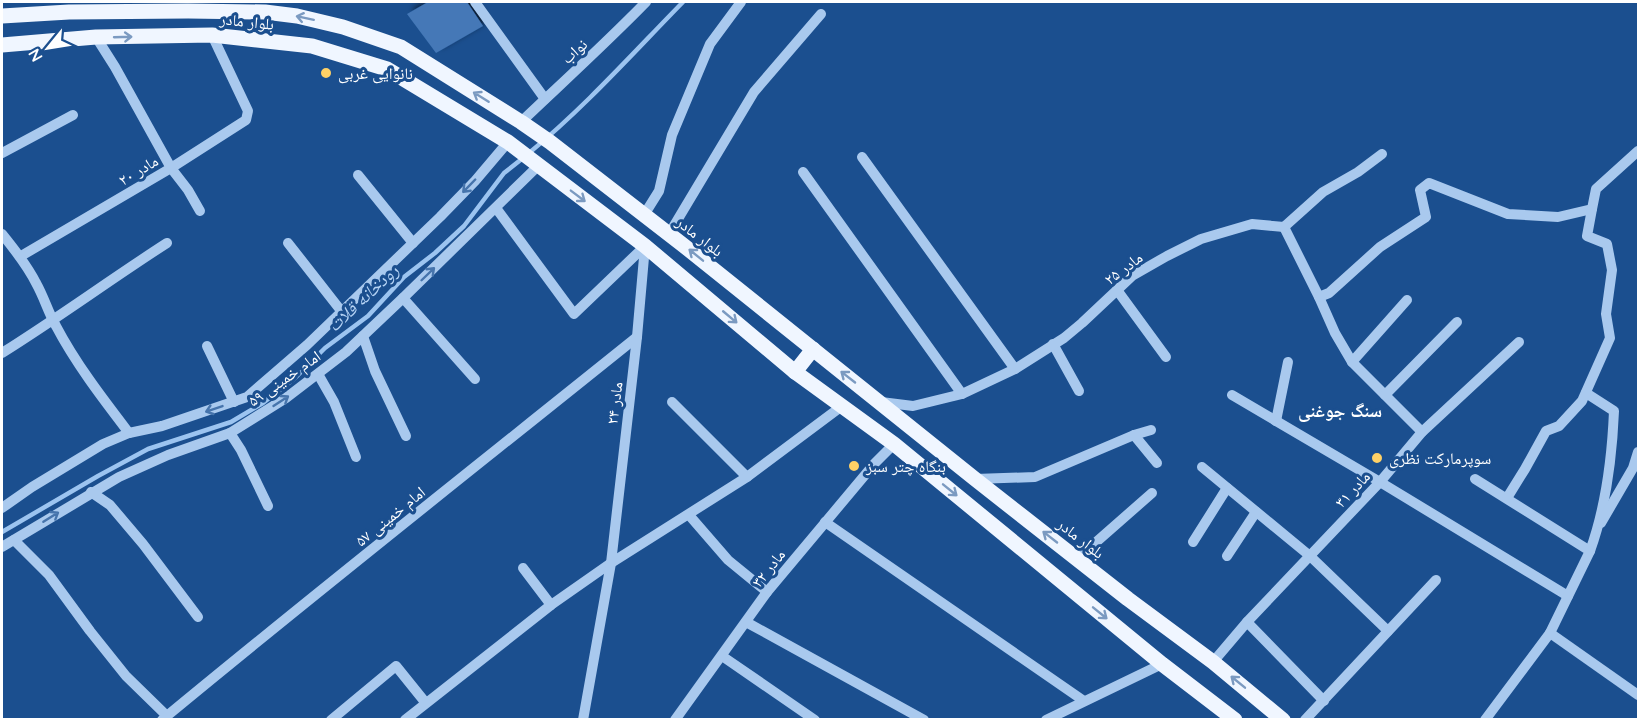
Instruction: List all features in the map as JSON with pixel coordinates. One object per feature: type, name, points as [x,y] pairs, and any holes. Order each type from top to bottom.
[{"type":"main road","name":"بلوار مادر","points":[[2,15],[69,12],[265,12],[297,16],[343,27],[401,47],[550,142],[881,402],[975,479],[1128,599],[1213,662],[1283,720]]},
{"type":"main road","name":"بلوار مادر","points":[[2,45],[96,37],[212,35],[312,46],[387,69],[511,145],[645,246],[795,372],[894,444],[1162,664],[1235,720]]},
{"type":"main road","points":[[795,372],[813,349]]},
{"type":"street","points":[[475,2],[545,99]]},
{"type":"street","name":"نواب","points":[[526,125],[545,99],[646,2]]},
{"type":"street","points":[[644,215],[658,191],[672,135],[710,44],[741,2]]},
{"type":"street","points":[[669,234],[754,92],[821,14]]},
{"type":"street","points":[[200,211],[171,168],[246,120],[248,111],[212,35]]},
{"type":"street","name":"مادر ۲۰","points":[[21,256],[171,168],[96,37]]},
{"type":"street","points":[[2,153],[73,115]]},
{"type":"street","name":"امام خمینی ۵۹","points":[[2,508],[103,444],[129,433],[162,426],[247,397],[342,312],[511,145]]},
{"type":"street","points":[[1507,498],[1546,431],[1559,426],[1582,401],[1610,338],[1606,314],[1612,270],[1607,244],[1587,236],[1596,189],[1638,151]]},
{"type":"street","points":[[1382,154],[1358,172],[1323,192],[1284,227],[1320,297],[1335,333],[1352,362],[1422,432]]},
{"type":"street","points":[[862,157],[1015,369]]},
{"type":"street","name":"امام خمینی ۵۹","points":[[2,548],[119,477],[158,459],[230,433],[286,398],[346,352],[363,336],[496,208],[535,163]]},
{"type":"street","points":[[803,172],[962,394]]},
{"type":"street","points":[[358,175],[413,243]]},
{"type":"street","points":[[1320,297],[1329,293],[1380,247],[1426,217],[1420,190],[1429,183],[1508,214],[1558,217],[1592,209]]},
{"type":"street","points":[[496,208],[574,314],[645,246]]},
{"type":"street","name":"مادر ۲۵","points":[[881,402],[913,406],[962,394],[1015,369],[1064,338],[1132,276],[1201,239],[1252,224],[1284,227]]},
{"type":"street","points":[[2,234],[21,256],[37,284],[53,321],[98,391],[129,433]]},
{"type":"street","points":[[2,353],[167,243]]},
{"type":"street","points":[[288,243],[342,312]]},
{"type":"street","name":"مادر ۲۴","points":[[583,720],[611,563],[645,246]]},
{"type":"street","points":[[1117,290],[1166,357]]},
{"type":"street","points":[[403,298],[475,380]]},
{"type":"street","points":[[1352,362],[1407,300]]},
{"type":"street","points":[[1385,395],[1458,322]]},
{"type":"street","points":[[363,336],[375,371],[406,436]]},
{"type":"street","name":"امام خمینی ۵۷","points":[[164,718],[637,337]]},
{"type":"street","name":"مادر ۳۱","points":[[1213,662],[1247,622],[1380,482],[1422,432],[1519,342]]},
{"type":"street","points":[[1053,344],[1079,391]]},
{"type":"street","points":[[207,346],[234,402]]},
{"type":"street","points":[[1276,421],[1288,362]]},
{"type":"street","points":[[318,374],[334,402],[356,457]]},
{"type":"street","points":[[1485,720],[1550,633],[1590,551],[1597,530],[1612,449],[1614,411],[1586,393]]},
{"type":"street","points":[[1232,395],[1568,596]]},
{"type":"street","points":[[672,402],[747,477]]},
{"type":"street","points":[[405,720],[551,605],[611,563],[747,477],[842,406]]},
{"type":"street","points":[[975,479],[1035,477],[1151,430]]},
{"type":"street","points":[[230,433],[241,450],[268,506]]},
{"type":"street","points":[[1134,435],[1157,463]]},
{"type":"street","name":"مادر ۳۲","points":[[675,720],[767,592],[875,463],[894,444]]},
{"type":"street","points":[[1597,530],[1633,468],[1638,452]]},
{"type":"street","points":[[1202,467],[1310,556],[1388,631]]},
{"type":"street","points":[[1475,478],[1590,551]]},
{"type":"street","points":[[1193,542],[1227,488]]},
{"type":"street","points":[[91,492],[110,505],[143,544],[198,617]]},
{"type":"street","points":[[1078,558],[1152,493]]},
{"type":"street","points":[[1227,556],[1256,512]]},
{"type":"street","points":[[689,515],[729,560],[767,592]]},
{"type":"street","points":[[825,522],[1084,701]]},
{"type":"street","points":[[14,540],[49,574],[90,631],[164,718]]},
{"type":"street","points":[[523,568],[551,605]]},
{"type":"street","points":[[1305,720],[1436,580]]},
{"type":"street","points":[[746,621],[924,720]]},
{"type":"street","points":[[1247,622],[1324,701]]},
{"type":"street","points":[[1550,633],[1638,695]]},
{"type":"street","points":[[722,656],[815,720]]},
{"type":"street","points":[[1046,720],[1162,664]]},
{"type":"street","points":[[331,720],[396,666],[425,702]]},
{"type":"building","points":[[428,2],[467,2],[483,26],[436,53],[407,14]]},
{"type":"waterway","name":"رودخانه قلات","points":[[529,153],[589,98],[683,2]]},
{"type":"waterway","name":"رودخانه قلات","points":[[2,532],[148,449],[231,422],[263,403],[295,378],[325,348],[368,316],[404,277],[464,226],[504,173],[523,158]]},
{"type":"place","name":"نانوایی غربی","points":[[326,73]]},
{"type":"place","name":"سوپرمارکت نظری","points":[[1377,458]]},
{"type":"place","name":"بنگاه چتر سبز","points":[[854,466]]},
{"type":"district","name":"سنگ جوغنی","points":[[1340,411]]}]
